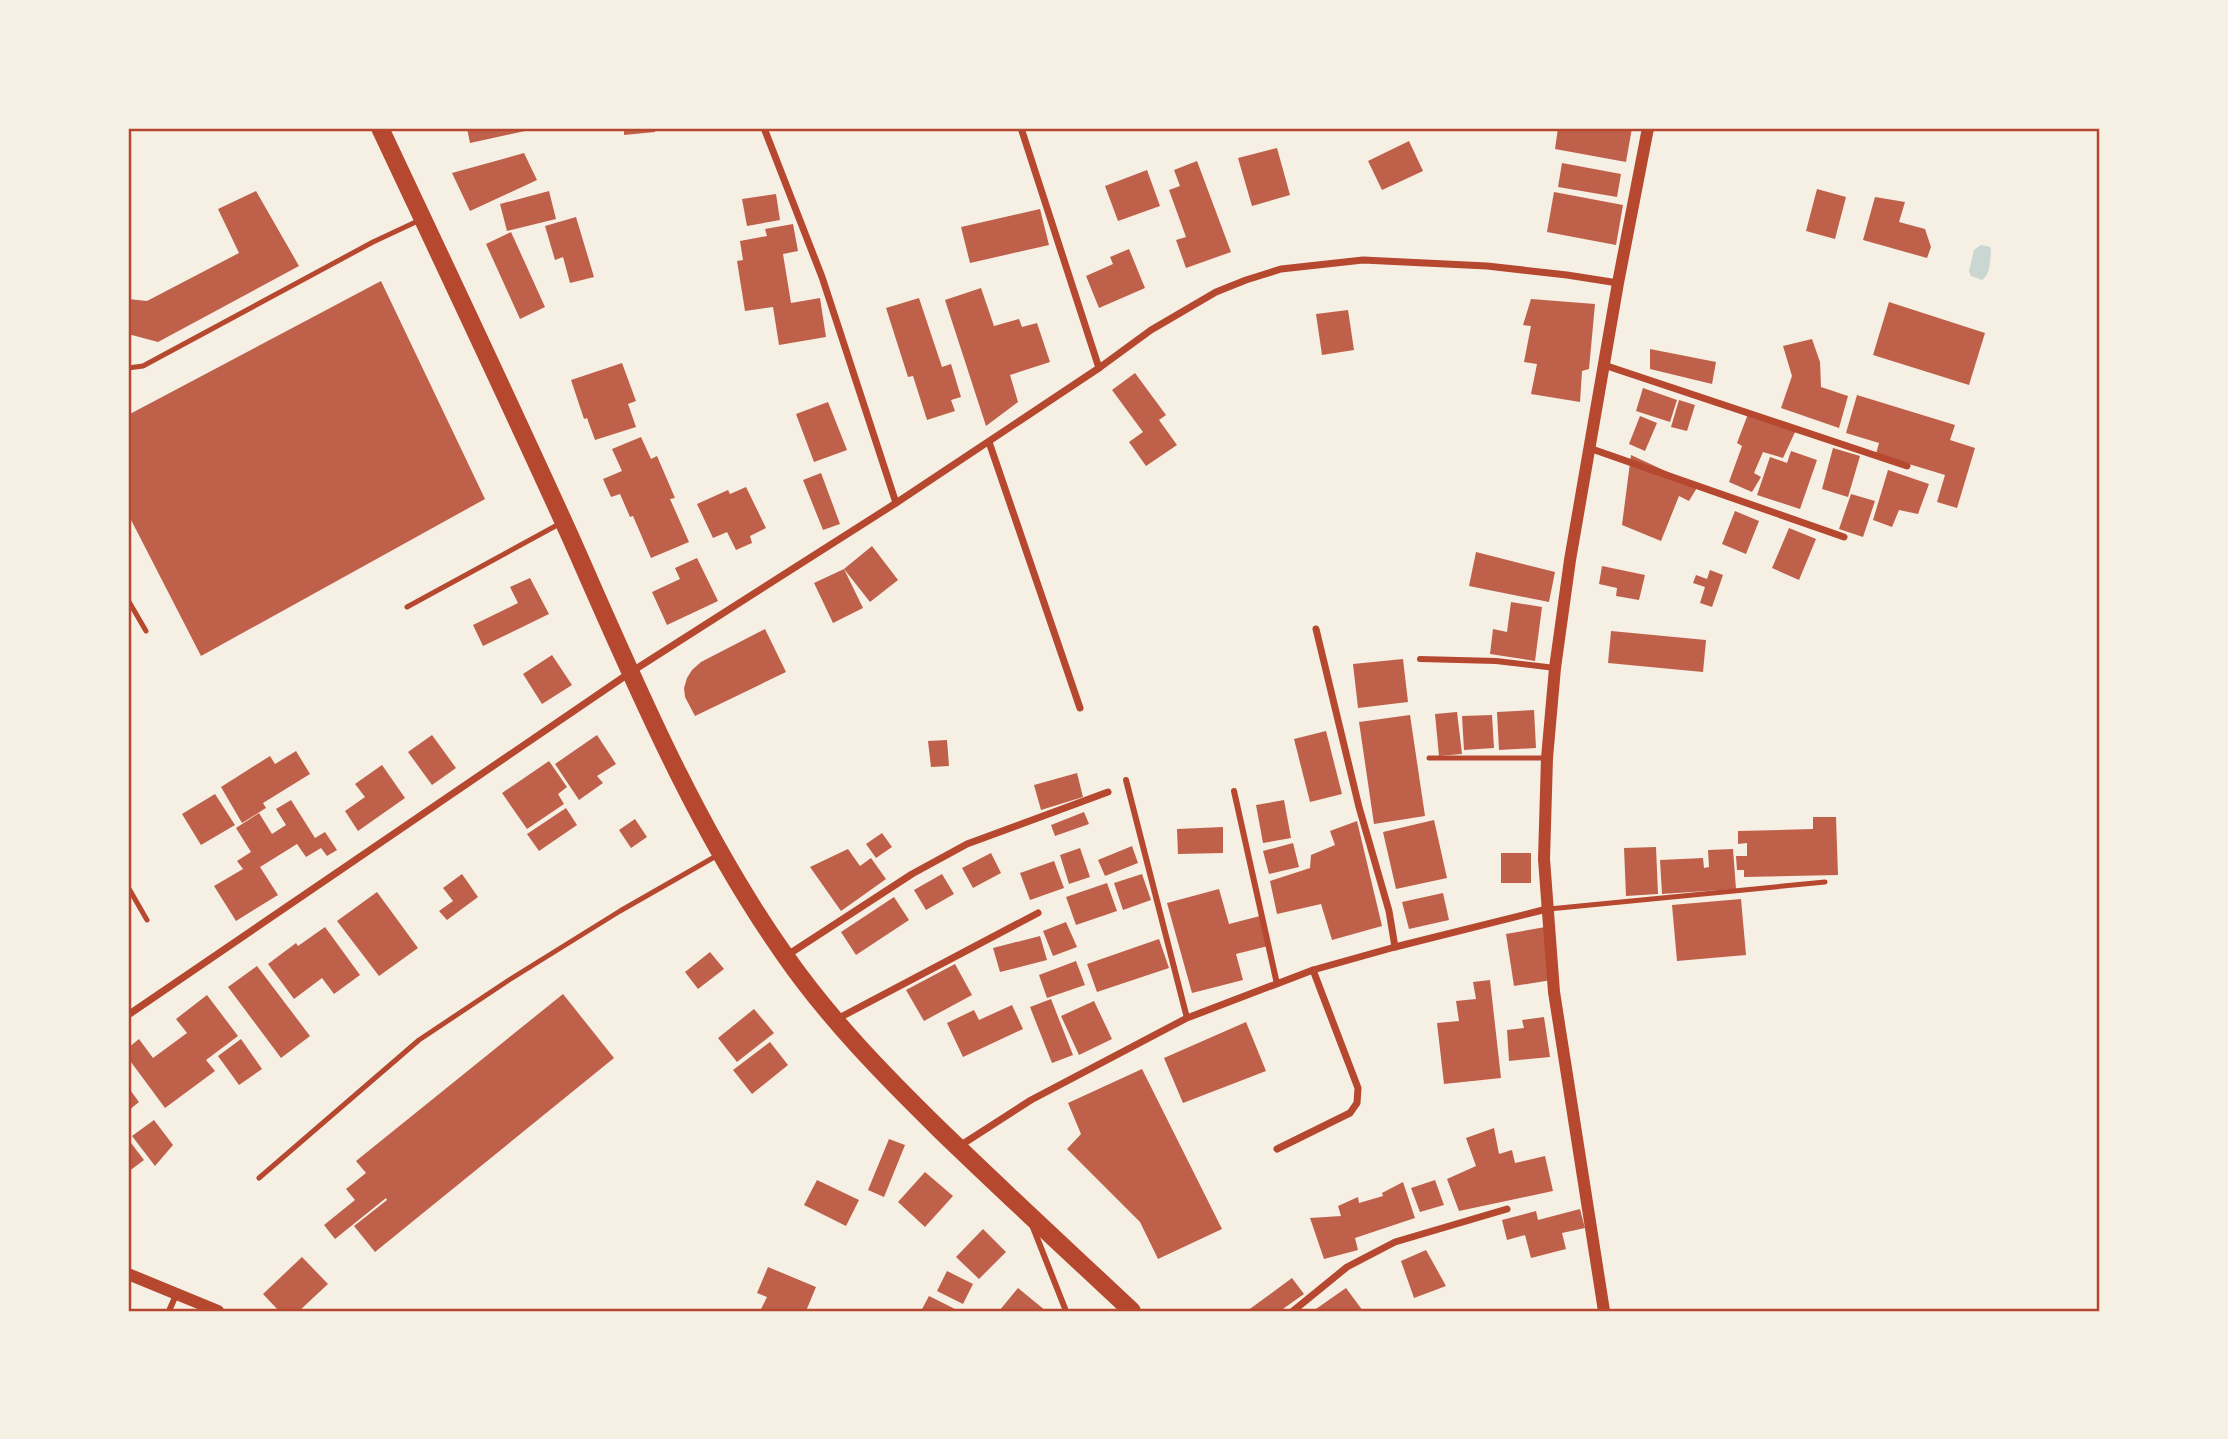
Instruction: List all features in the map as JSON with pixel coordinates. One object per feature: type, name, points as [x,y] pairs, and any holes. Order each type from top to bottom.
[{"type":"main road","points":[[380,128],[631,672],[720,853],[744,894],[785,957],[835,1020],[909,1099],[1029,1216],[1132,1311]]},
{"type":"street","points":[[764,128],[822,277],[896,503]]},
{"type":"street","points":[[1021,128],[1099,368]]},
{"type":"street","points":[[1604,1311],[1554,992],[1544,859],[1547,758],[1555,668],[1570,560],[1648,128]]},
{"type":"street","points":[[128,1014],[631,672],[896,503],[1195,303],[1246,279],[1281,269],[1363,260],[1420,261],[1553,273],[1618,284]]},
{"type":"street","points":[[1604,365],[1907,466]]},
{"type":"street","points":[[989,442],[1080,708]]},
{"type":"street","points":[[1589,448],[1844,537]]},
{"type":"street","points":[[1316,629],[1359,807],[1389,912],[1395,947]]},
{"type":"street","points":[[1420,659],[1496,661],[1555,668]]},
{"type":"street","points":[[1126,780],[1188,1018]]},
{"type":"street","points":[[1234,791],[1277,984]]},
{"type":"street","points":[[785,957],[912,873],[967,844],[1108,792]]},
{"type":"street","points":[[958,1147],[1031,1100],[1188,1018],[1313,970],[1547,909]]},
{"type":"street","points":[[835,1020],[1038,914]]},
{"type":"street","points":[[1277,1149],[1350,1113],[1357,1103],[1358,1088],[1313,970]]},
{"type":"street","points":[[1293,1311],[1347,1267],[1395,1242],[1507,1209]]},
{"type":"street","points":[[1029,1216],[1066,1311]]},
{"type":"street","points":[[128,1274],[218,1311]]},
{"type":"street","points":[[169,1311],[176,1295]]},
{"type":"lane","points":[[128,368],[143,366],[373,242],[423,218]]},
{"type":"lane","points":[[407,607],[563,521]]},
{"type":"lane","points":[[128,600],[145,631]]},
{"type":"lane","points":[[1429,758],[1547,758]]},
{"type":"lane","points":[[259,1178],[419,1040],[520,973],[720,853]]},
{"type":"lane","points":[[1547,909],[1825,882]]},
{"type":"lane","points":[[128,887],[147,920]]},
{"type":"shaded area","points":[[1981,245],[1990,247],[1991,250],[1989,271],[1982,280],[1971,276],[1969,271],[1974,250]]},
{"type":"building","points":[[467,128],[534,128],[534,129],[470,143]]},
{"type":"building","points":[[624,128],[655,128],[655,132],[624,135]]},
{"type":"building","points":[[1558,128],[1632,128],[1626,162],[1555,149]]},
{"type":"building","points":[[1409,141],[1423,171],[1382,190],[1368,161]]},
{"type":"building","points":[[1277,148],[1290,195],[1252,206],[1238,158]]},
{"type":"building","points":[[524,153],[537,180],[470,211],[452,173]]},
{"type":"building","points":[[1197,161],[1231,252],[1186,268],[1176,240],[1186,237],[1169,190],[1180,186],[1174,170]]},
{"type":"building","points":[[1562,163],[1621,174],[1617,197],[1558,187]]},
{"type":"building","points":[[1147,170],[1160,206],[1118,221],[1105,186]]},
{"type":"building","points":[[1817,189],[1846,197],[1835,239],[1806,231]]},
{"type":"building","points":[[256,191],[299,266],[158,342],[128,334],[128,299],[147,301],[239,253],[218,209]]},
{"type":"building","points":[[549,191],[556,219],[507,231],[500,204]]},
{"type":"building","points":[[1554,192],[1623,205],[1616,245],[1547,232]]},
{"type":"building","points":[[776,194],[780,220],[747,226],[742,199]]},
{"type":"building","points":[[1875,197],[1905,202],[1899,222],[1925,229],[1931,247],[1927,258],[1863,240]]},
{"type":"building","points":[[1040,209],[1049,245],[970,263],[961,227]]},
{"type":"building","points":[[576,217],[594,277],[570,283],[563,257],[555,260],[545,226]]},
{"type":"building","points":[[793,224],[798,251],[783,254],[791,303],[820,298],[826,337],[779,345],[773,307],[745,311],[737,261],[743,260],[740,241],[767,236],[765,229]]},
{"type":"building","points":[[511,232],[545,307],[520,319],[486,244]]},
{"type":"building","points":[[1129,249],[1145,288],[1099,308],[1086,276],[1113,264],[1110,257]]},
{"type":"building","points":[[381,281],[485,499],[201,656],[128,514],[128,415]]},
{"type":"building","points":[[981,288],[994,326],[1019,319],[1022,327],[1037,323],[1050,362],[1010,375],[1018,402],[986,426],[945,300]]},
{"type":"building","points":[[919,298],[942,367],[951,364],[961,397],[951,400],[955,411],[927,420],[913,376],[908,377],[886,308]]},
{"type":"building","points":[[1531,299],[1595,304],[1589,369],[1582,371],[1580,402],[1531,394],[1537,364],[1524,362],[1531,326],[1523,325]]},
{"type":"building","points":[[1889,302],[1985,333],[1969,385],[1873,355]]},
{"type":"building","points":[[1348,310],[1354,350],[1322,355],[1316,314]]},
{"type":"building","points":[[1812,339],[1820,362],[1821,387],[1848,396],[1839,428],[1781,408],[1792,376],[1783,346]]},
{"type":"building","points":[[1650,349],[1716,362],[1712,384],[1650,369]]},
{"type":"building","points":[[622,363],[636,401],[628,404],[636,427],[595,440],[587,418],[584,419],[571,380]]},
{"type":"building","points":[[1135,373],[1166,415],[1159,420],[1177,445],[1146,466],[1129,442],[1143,432],[1112,390]]},
{"type":"building","points":[[1643,388],[1677,400],[1670,422],[1636,411]]},
{"type":"building","points":[[1857,395],[1955,425],[1950,440],[1975,448],[1957,508],[1937,502],[1945,475],[1876,454],[1879,443],[1846,433]]},
{"type":"building","points":[[1679,400],[1695,405],[1687,431],[1671,427]]},
{"type":"building","points":[[828,402],[847,450],[814,462],[796,414]]},
{"type":"building","points":[[1748,414],[1796,430],[1783,458],[1763,452],[1754,473],[1761,477],[1752,492],[1729,482],[1742,446],[1737,443]]},
{"type":"building","points":[[1640,416],[1657,423],[1645,451],[1629,444]]},
{"type":"building","points":[[641,437],[651,459],[657,456],[675,498],[670,499],[689,542],[651,558],[633,516],[630,517],[620,494],[611,497],[603,479],[622,471],[612,449]]},
{"type":"building","points":[[1833,448],[1860,456],[1848,497],[1822,489]]},
{"type":"building","points":[[1791,451],[1817,460],[1800,509],[1757,495],[1770,457],[1787,463]]},
{"type":"building","points":[[1631,455],[1698,486],[1689,501],[1679,496],[1661,541],[1622,525]]},
{"type":"building","points":[[1888,470],[1929,484],[1918,514],[1899,510],[1892,527],[1873,520]]},
{"type":"building","points":[[821,473],[840,524],[823,530],[803,480]]},
{"type":"building","points":[[746,487],[766,528],[750,536],[752,543],[736,550],[727,532],[713,538],[697,504],[728,490],[730,494]]},
{"type":"building","points":[[1851,494],[1875,501],[1863,537],[1839,529]]},
{"type":"building","points":[[1735,511],[1759,521],[1746,554],[1722,544]]},
{"type":"building","points":[[1789,528],[1816,539],[1799,580],[1772,568]]},
{"type":"building","points":[[872,546],[898,580],[870,602],[844,569]]},
{"type":"building","points":[[1476,552],[1555,572],[1549,602],[1469,586]]},
{"type":"building","points":[[697,558],[718,601],[667,625],[652,592],[680,579],[675,568]]},
{"type":"building","points":[[1602,566],[1645,575],[1639,600],[1616,596],[1617,588],[1599,584]]},
{"type":"building","points":[[844,569],[863,608],[833,623],[814,583]]},
{"type":"building","points":[[1710,570],[1723,575],[1712,607],[1700,603],[1705,587],[1693,583],[1696,575],[1707,579]]},
{"type":"building","points":[[530,578],[549,614],[483,646],[473,625],[518,603],[510,587]]},
{"type":"building","points":[[1511,602],[1542,607],[1535,661],[1490,654],[1493,629],[1507,632]]},
{"type":"building","points":[[765,629],[786,672],[695,716],[685,697],[684,688],[692,670],[701,662]]},
{"type":"building","points":[[1611,631],[1706,640],[1703,672],[1608,663]]},
{"type":"building","points":[[552,655],[572,685],[542,704],[523,674]]},
{"type":"building","points":[[1403,659],[1408,702],[1358,708],[1353,664]]},
{"type":"building","points":[[1534,710],[1536,748],[1499,750],[1497,712]]},
{"type":"building","points":[[1457,712],[1462,754],[1439,756],[1435,714]]},
{"type":"building","points":[[1410,715],[1425,816],[1374,824],[1359,722]]},
{"type":"building","points":[[1492,715],[1494,748],[1464,750],[1462,716]]},
{"type":"building","points":[[1326,731],[1342,794],[1310,802],[1294,739]]},
{"type":"building","points":[[432,735],[456,768],[432,785],[408,752]]},
{"type":"building","points":[[597,735],[616,764],[597,776],[603,783],[579,800],[555,764]]},
{"type":"building","points":[[947,740],[949,766],[931,767],[928,741]]},
{"type":"building","points":[[296,751],[310,774],[263,803],[266,808],[242,823],[221,787],[270,756],[275,764]]},
{"type":"building","points":[[549,761],[567,787],[558,794],[564,804],[527,829],[502,793]]},
{"type":"building","points":[[382,765],[405,798],[358,831],[345,811],[365,797],[355,784]]},
{"type":"building","points":[[1077,773],[1083,797],[1041,810],[1034,785]]},
{"type":"building","points":[[215,794],[235,825],[201,845],[182,814]]},
{"type":"building","points":[[291,800],[315,838],[325,832],[337,850],[327,856],[321,848],[306,857],[297,844],[260,867],[278,895],[236,921],[214,886],[243,869],[237,861],[251,852],[236,828],[259,813],[272,834],[286,825],[276,809]]},
{"type":"building","points":[[1284,800],[1291,838],[1263,843],[1256,805]]},
{"type":"building","points":[[566,808],[577,825],[539,851],[527,834]]},
{"type":"building","points":[[1084,812],[1089,824],[1055,836],[1051,825]]},
{"type":"building","points":[[1813,817],[1836,817],[1838,875],[1744,877],[1744,870],[1737,870],[1736,856],[1747,856],[1747,843],[1738,844],[1738,831],[1813,829]]},
{"type":"building","points":[[635,819],[647,837],[631,848],[619,830]]},
{"type":"building","points":[[1434,820],[1447,878],[1396,889],[1383,832]]},
{"type":"building","points":[[1357,821],[1382,926],[1332,940],[1321,904],[1277,914],[1270,881],[1310,868],[1311,855],[1335,845],[1330,831]]},
{"type":"building","points":[[1223,827],[1223,853],[1178,854],[1177,829]]},
{"type":"building","points":[[882,833],[892,847],[876,858],[866,844]]},
{"type":"building","points":[[1293,843],[1299,867],[1269,874],[1263,851]]},
{"type":"building","points":[[1132,846],[1138,863],[1105,876],[1098,860]]},
{"type":"building","points":[[1656,847],[1658,894],[1626,896],[1624,848]]},
{"type":"building","points":[[1080,848],[1090,877],[1069,884],[1060,855]]},
{"type":"building","points":[[848,849],[860,866],[871,858],[886,879],[841,911],[810,867]]},
{"type":"building","points":[[1733,849],[1736,889],[1662,894],[1660,860],[1703,858],[1704,868],[1709,867],[1708,850]]},
{"type":"building","points":[[991,853],[1001,873],[973,888],[962,868]]},
{"type":"building","points":[[1501,853],[1531,853],[1531,883],[1501,883]]},
{"type":"building","points":[[1054,861],[1064,888],[1030,900],[1020,873]]},
{"type":"building","points":[[462,874],[478,897],[447,920],[439,911],[453,901],[443,888]]},
{"type":"building","points":[[942,874],[954,894],[926,910],[914,890]]},
{"type":"building","points":[[1142,874],[1151,900],[1123,910],[1114,883]]},
{"type":"building","points":[[1107,883],[1117,911],[1076,925],[1066,897]]},
{"type":"building","points":[[1219,889],[1229,924],[1260,916],[1268,946],[1236,954],[1243,980],[1192,993],[1167,903]]},
{"type":"building","points":[[377,892],[418,948],[379,976],[337,921]]},
{"type":"building","points":[[1443,893],[1449,920],[1409,929],[1402,902]]},
{"type":"building","points":[[894,897],[909,920],[856,955],[841,932]]},
{"type":"building","points":[[1741,899],[1746,955],[1677,961],[1672,905]]},
{"type":"building","points":[[1066,922],[1077,947],[1053,956],[1043,931]]},
{"type":"building","points":[[1551,926],[1558,979],[1514,986],[1506,934]]},
{"type":"building","points":[[325,927],[360,975],[334,994],[322,978],[294,999],[268,964],[296,943],[298,946]]},
{"type":"building","points":[[1040,936],[1047,960],[1000,972],[993,948]]},
{"type":"building","points":[[1159,939],[1169,968],[1097,992],[1087,964]]},
{"type":"building","points":[[710,952],[724,969],[698,989],[685,972]]},
{"type":"building","points":[[1076,961],[1085,985],[1047,998],[1039,975]]},
{"type":"building","points":[[955,964],[972,995],[924,1021],[906,990]]},
{"type":"building","points":[[257,966],[310,1036],[281,1058],[228,987]]},
{"type":"building","points":[[1490,980],[1501,1078],[1444,1084],[1437,1023],[1459,1021],[1456,1001],[1476,999],[1473,982]]},
{"type":"building","points":[[563,994],[614,1058],[375,1252],[354,1226],[387,1200],[386,1198],[335,1239],[324,1225],[355,1200],[346,1189],[366,1173],[356,1161]]},
{"type":"building","points":[[207,995],[238,1036],[206,1060],[215,1071],[165,1108],[128,1058],[128,1048],[139,1039],[153,1058],[187,1033],[176,1019]]},
{"type":"building","points":[[1051,999],[1073,1055],[1052,1063],[1030,1007]]},
{"type":"building","points":[[1094,1001],[1112,1039],[1079,1055],[1061,1016]]},
{"type":"building","points":[[1012,1005],[1023,1029],[963,1057],[947,1023],[974,1010],[979,1020]]},
{"type":"building","points":[[754,1009],[774,1033],[737,1062],[718,1038]]},
{"type":"building","points":[[1544,1017],[1550,1057],[1509,1061],[1507,1030],[1524,1028],[1522,1020]]},
{"type":"building","points":[[1246,1022],[1266,1071],[1183,1103],[1164,1058]]},
{"type":"building","points":[[241,1039],[262,1069],[239,1085],[218,1056]]},
{"type":"building","points":[[770,1042],[788,1065],[752,1094],[733,1070]]},
{"type":"building","points":[[1142,1069],[1222,1229],[1158,1259],[1140,1222],[1067,1149],[1081,1134],[1068,1103]]},
{"type":"building","points":[[128,1087],[139,1102],[128,1111]]},
{"type":"building","points":[[154,1120],[173,1145],[155,1166],[132,1136]]},
{"type":"building","points":[[1494,1128],[1499,1154],[1512,1150],[1515,1163],[1545,1156],[1553,1191],[1459,1211],[1447,1179],[1476,1166],[1466,1138]]},
{"type":"building","points":[[128,1139],[144,1160],[128,1172]]},
{"type":"building","points":[[889,1139],[905,1145],[884,1197],[868,1190]]},
{"type":"building","points":[[925,1172],[953,1196],[925,1227],[898,1202]]},
{"type":"building","points":[[817,1180],[859,1200],[846,1226],[804,1205]]},
{"type":"building","points":[[1435,1180],[1444,1205],[1420,1212],[1411,1188]]},
{"type":"building","points":[[1403,1182],[1415,1218],[1355,1238],[1358,1250],[1324,1259],[1310,1218],[1341,1216],[1338,1206],[1358,1197],[1359,1203],[1383,1196],[1382,1193]]},
{"type":"building","points":[[1580,1209],[1585,1228],[1562,1233],[1566,1249],[1531,1258],[1525,1235],[1507,1240],[1502,1220],[1536,1211],[1538,1220]]},
{"type":"building","points":[[983,1229],[1006,1252],[979,1279],[956,1257]]},
{"type":"building","points":[[1426,1250],[1446,1286],[1414,1298],[1401,1261]]},
{"type":"building","points":[[302,1257],[328,1284],[299,1311],[279,1311],[263,1294]]},
{"type":"building","points":[[768,1267],[816,1287],[806,1311],[760,1311],[767,1297],[757,1293]]},
{"type":"building","points":[[947,1271],[973,1284],[963,1304],[937,1291]]},
{"type":"building","points":[[1292,1278],[1304,1294],[1280,1311],[1247,1311]]},
{"type":"building","points":[[1018,1288],[1046,1311],[999,1311]]},
{"type":"building","points":[[1346,1288],[1363,1311],[1313,1311]]},
{"type":"building","points":[[929,1296],[959,1311],[921,1311]]}]
